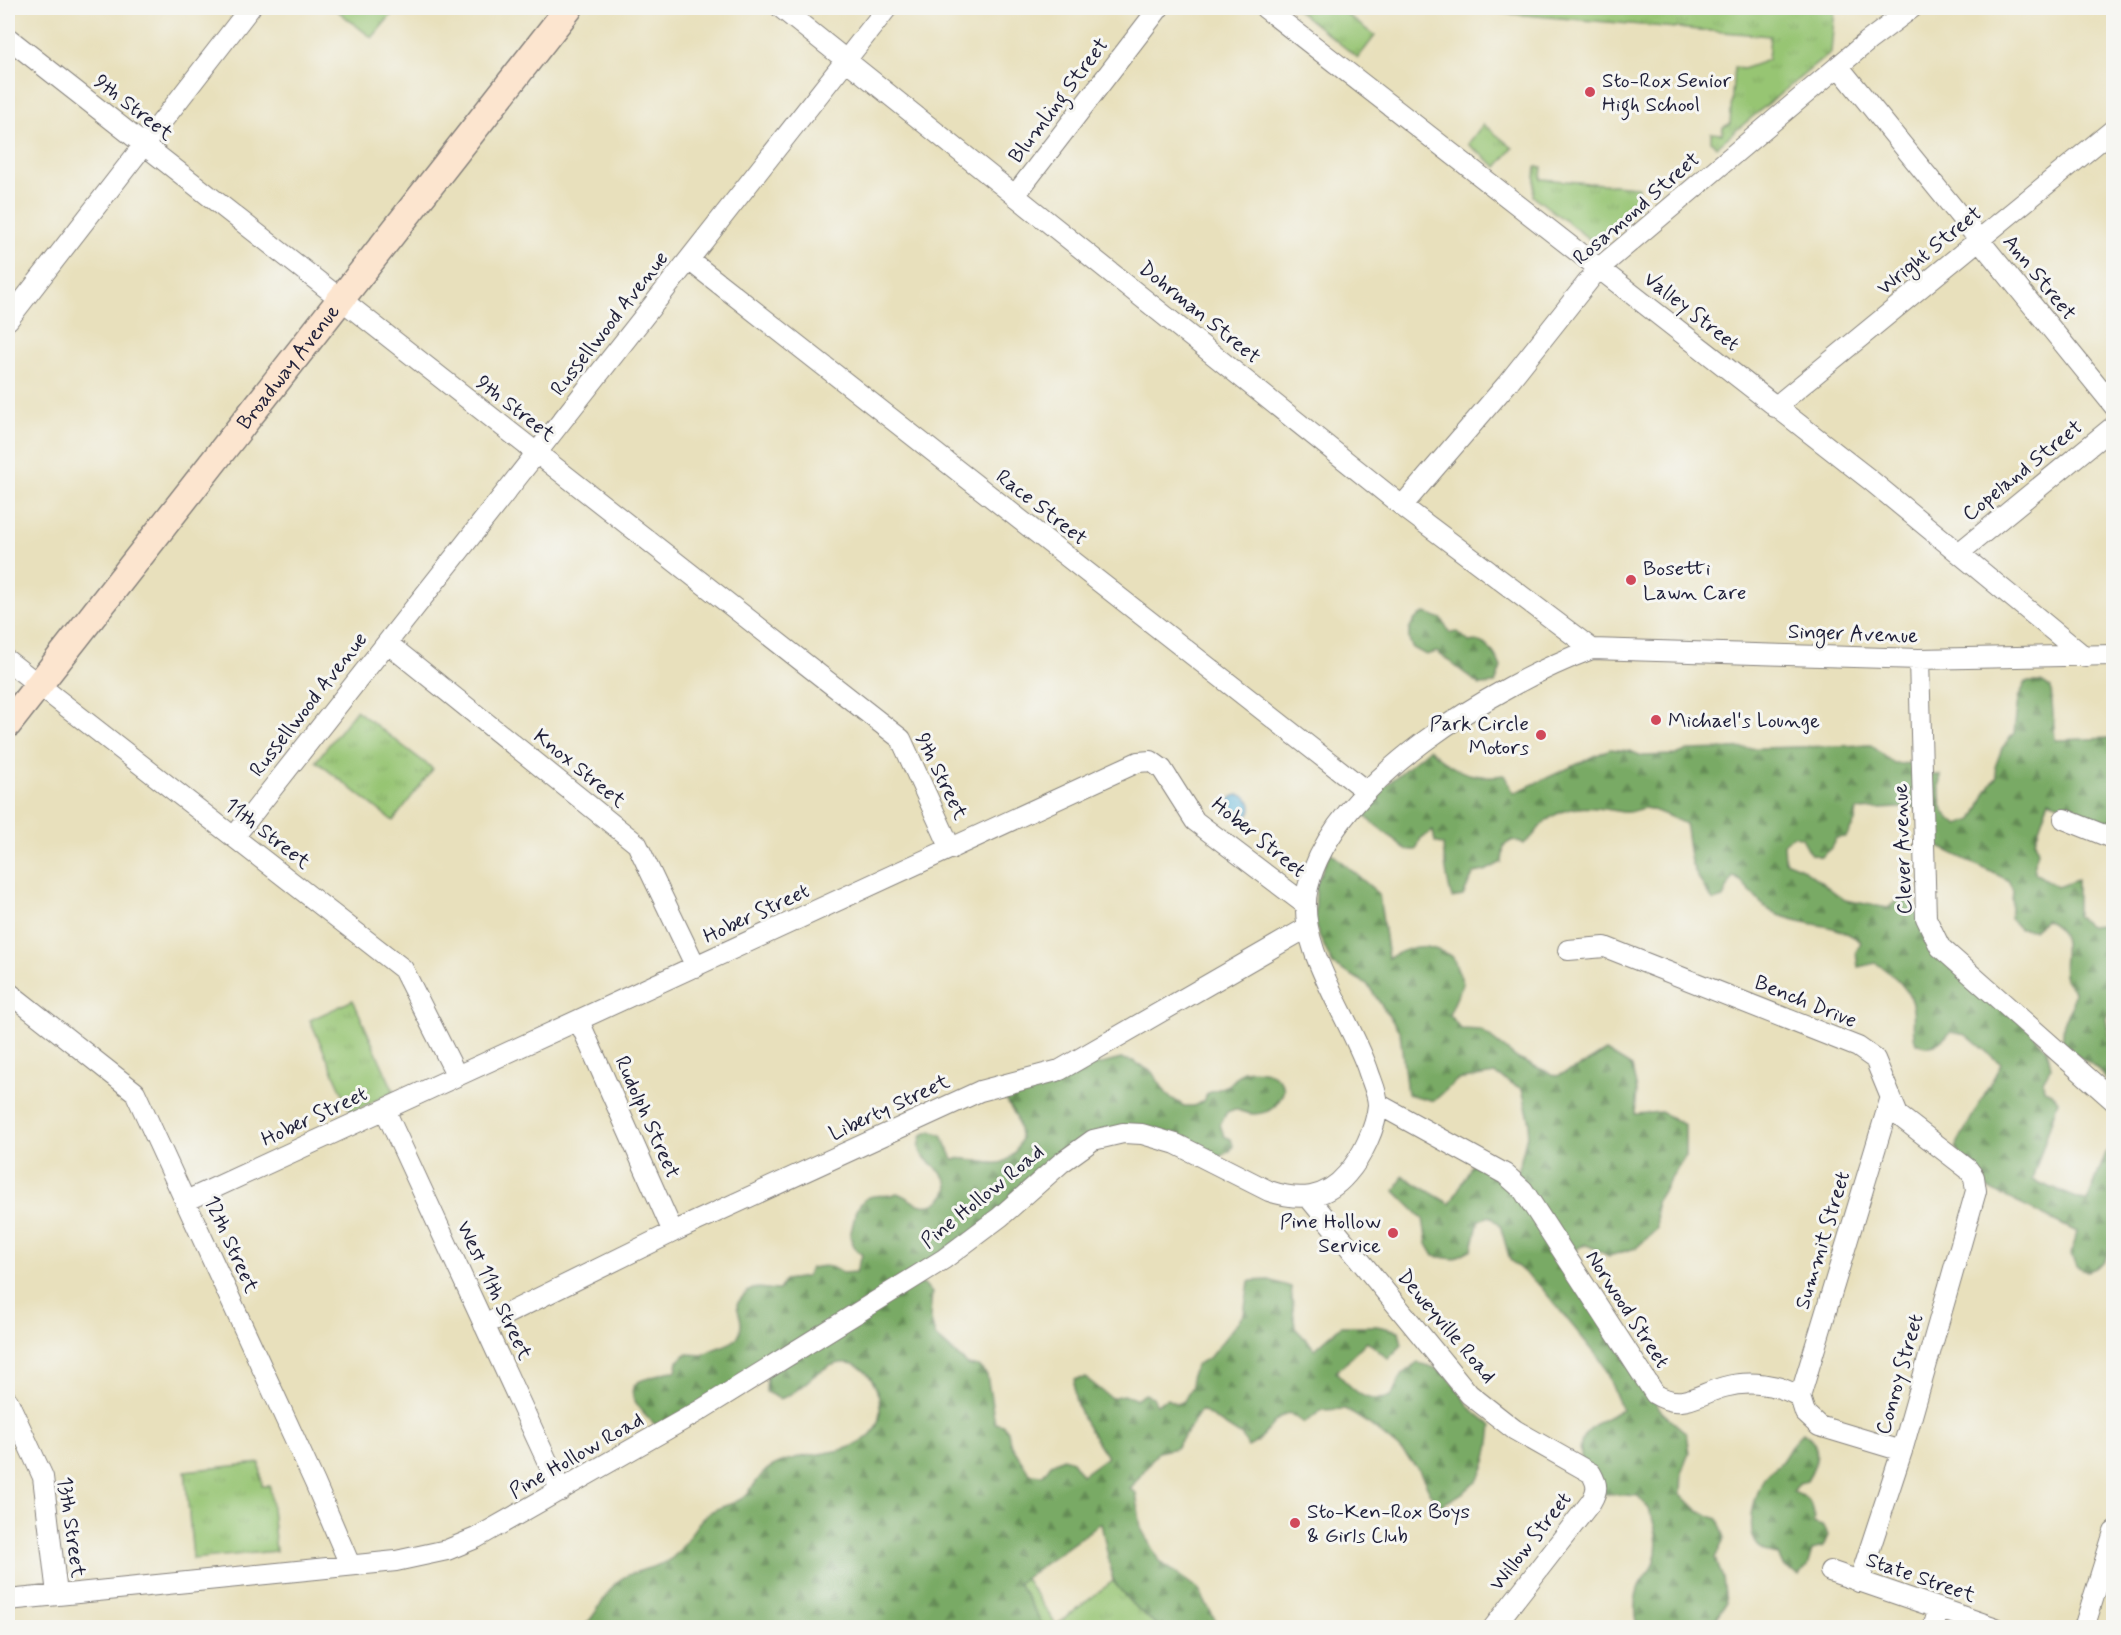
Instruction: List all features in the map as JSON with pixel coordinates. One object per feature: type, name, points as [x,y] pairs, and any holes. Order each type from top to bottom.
[{"type":"street","points":[[8,320],[142,144],[250,8]]},
{"type":"street","name":"Broadway Avenue","points":[[8,724],[569,8]]},
{"type":"street","name":"Dohrman Street","points":[[781,8],[1016,194],[1402,506],[1592,649]]},
{"type":"street","name":"Russellwood Avenue","points":[[234,837],[887,8]]},
{"type":"street","name":"Blumling Street","points":[[1016,194],[1159,8]]},
{"type":"street","name":"Valley Street","points":[[1265,8],[1960,552],[2085,657]]},
{"type":"street","name":"Rosamond Street","points":[[1402,506],[1507,384],[1598,269],[1912,8]]},
{"type":"street","name":"9th Street","points":[[8,39],[901,740],[951,849]]},
{"type":"street","name":"Ann Street","points":[[1839,67],[2114,406]]},
{"type":"street","name":"Wright Street","points":[[1775,407],[2114,129]]},
{"type":"street","name":"Race Street","points":[[689,260],[1366,791]]},
{"type":"street","name":"Copeland Street","points":[[1960,552],[2114,426]]},
{"type":"street","name":"Knox Street","points":[[387,643],[637,844],[696,967]]},
{"type":"street","points":[[1310,1198],[1327,1192],[1352,1168],[1367,1140],[1378,1104],[1365,1062],[1318,956],[1308,927],[1306,905],[1312,874],[1326,840],[1366,791],[1408,756],[1471,711],[1564,660],[1592,649]]},
{"type":"street","name":"Singer Avenue","points":[[1592,649],[1919,659],[2114,655]]},
{"type":"street","name":"Clever Avenue","points":[[1919,659],[1926,918],[1940,947],[2114,1101]]},
{"type":"street","name":"11th Street","points":[[8,661],[403,969],[457,1076]]},
{"type":"street","name":"Hober Street","points":[[186,1201],[1138,762],[1151,761],[1162,768],[1195,821],[1306,905]]},
{"type":"street","points":[[2064,819],[2114,838]]},
{"type":"street","name":"Liberty Street","points":[[484,1325],[673,1232],[980,1091],[1060,1070],[1308,927]]},
{"type":"street","name":"Bench Drive","points":[[1568,950],[1605,947],[1858,1047],[1875,1059],[1898,1115],[1968,1169],[1974,1177]]},
{"type":"street","name":"12th Street","points":[[8,992],[135,1092],[350,1565]]},
{"type":"street","name":"Rudolph Street","points":[[579,1021],[673,1232]]},
{"type":"street","name":"Summit Street","points":[[1800,1397],[1890,1097]]},
{"type":"street","name":"Norwood Street","points":[[1378,1104],[1504,1174],[1523,1190],[1655,1394],[1668,1402],[1684,1401],[1726,1386],[1756,1383],[1785,1388],[1800,1397]]},
{"type":"street","name":"West 11th Street","points":[[385,1110],[561,1491]]},
{"type":"street","name":"Pine Hollow Road","points":[[8,1600],[396,1561],[447,1550],[504,1524],[855,1316],[944,1259],[1000,1217],[1061,1163],[1093,1140],[1109,1134],[1142,1134],[1176,1144],[1269,1191],[1285,1196],[1310,1198]]},
{"type":"street","name":"Conroy Street","points":[[1859,1582],[1902,1451],[1976,1191],[1974,1177]]},
{"type":"street","name":"Deweyville Road","points":[[1310,1198],[1469,1394],[1515,1430],[1591,1473],[1596,1482]]},
{"type":"street","points":[[1800,1397],[1805,1413],[1820,1426],[1902,1451]]},
{"type":"street","name":"13th Street","points":[[8,1401],[43,1477],[57,1594]]},
{"type":"street","name":"Willow Street","points":[[1492,1628],[1591,1502],[1598,1491],[1596,1482]]},
{"type":"street","points":[[2084,1628],[2114,1532]]},
{"type":"street","name":"State Street","points":[[1830,1571],[1996,1628]]},
{"type":"street","points":[[1933,1628],[1939,1608]]},
{"type":"green space","points":[[334,8],[397,8],[372,38]]},
{"type":"green space","points":[[1295,8],[1338,8],[1375,36],[1358,58]]},
{"type":"green space","points":[[1505,8],[1835,8],[1831,52],[1716,147],[1711,141],[1711,133],[1722,134],[1723,127],[1730,124],[1734,67],[1743,69],[1768,60],[1770,36],[1502,13]]},
{"type":"green space","points":[[1483,124],[1513,148],[1497,167],[1468,144]]},
{"type":"green space","points":[[1536,167],[1542,167],[1541,179],[1638,187],[1636,206],[1593,242],[1533,196]]},
{"type":"green space","points":[[1425,613],[1442,619],[1450,633],[1458,632],[1469,642],[1480,642],[1489,648],[1501,667],[1495,684],[1480,685],[1437,652],[1426,655],[1413,648],[1409,637],[1410,628],[1416,619]]},
{"type":"green space","points":[[2026,682],[2041,682],[2051,688],[2055,740],[2113,738],[2113,826],[2049,800],[2035,840],[2038,852],[2034,864],[2035,873],[2057,887],[2077,880],[2077,916],[2089,926],[2103,925],[2113,934],[2113,1008],[2106,1018],[2113,1058],[2113,1094],[2097,1068],[2062,1044],[2064,1020],[2072,1005],[2074,991],[2065,979],[2063,971],[2064,940],[2061,933],[2045,920],[2034,930],[2020,929],[2010,918],[2013,891],[2008,880],[1929,842],[1925,775],[1940,775],[1941,803],[1951,819],[1958,825],[1973,820],[1986,792],[1997,777],[1995,767],[2002,748],[2014,733],[2018,698]]},
{"type":"green space","points":[[356,710],[433,769],[393,821],[316,761]]},
{"type":"green space","points":[[1871,745],[1894,764],[1918,763],[1920,807],[1857,810],[1855,822],[1846,837],[1836,838],[1831,848],[1821,857],[1811,854],[1802,838],[1793,835],[1784,843],[1785,861],[1802,868],[1845,900],[1888,908],[1897,900],[1911,902],[2047,1049],[2051,1067],[2043,1081],[2044,1090],[2052,1093],[2058,1101],[2032,1180],[2087,1202],[2106,1153],[2113,1148],[2114,1208],[2111,1241],[2103,1263],[2096,1268],[2087,1271],[2076,1266],[2071,1255],[2077,1232],[1987,1188],[1955,1148],[2001,1064],[1966,1035],[1951,1032],[1931,1046],[1916,1043],[1912,1002],[1909,995],[1895,977],[1876,963],[1858,967],[1856,952],[1861,942],[1851,935],[1830,927],[1797,921],[1774,913],[1762,905],[1733,876],[1723,898],[1714,901],[1692,865],[1685,824],[1660,812],[1645,808],[1631,812],[1593,808],[1574,808],[1564,811],[1546,821],[1523,844],[1513,840],[1504,845],[1502,862],[1485,871],[1474,873],[1463,896],[1452,898],[1443,845],[1435,842],[1433,831],[1421,838],[1416,850],[1407,850],[1357,810],[1429,749],[1446,763],[1463,772],[1481,776],[1504,775],[1514,793],[1610,749],[1630,751],[1642,756],[1676,755],[1688,750]]},
{"type":"green space","points":[[1330,852],[1379,894],[1388,958],[1414,947],[1428,947],[1453,957],[1463,983],[1449,1015],[1461,1029],[1481,1030],[1518,1059],[1557,1076],[1585,1064],[1606,1051],[1632,1067],[1637,1091],[1635,1114],[1661,1112],[1685,1125],[1685,1157],[1656,1202],[1657,1229],[1636,1248],[1609,1256],[1585,1244],[1558,1260],[1662,1412],[1686,1433],[1689,1453],[1682,1471],[1681,1494],[1698,1511],[1718,1519],[1725,1538],[1715,1558],[1723,1578],[1726,1603],[1715,1621],[1696,1627],[1638,1627],[1635,1602],[1637,1591],[1653,1565],[1656,1554],[1655,1527],[1648,1510],[1638,1496],[1594,1493],[1580,1452],[1581,1442],[1594,1426],[1622,1410],[1602,1362],[1541,1287],[1510,1260],[1500,1225],[1490,1216],[1479,1220],[1472,1249],[1453,1259],[1434,1256],[1427,1244],[1423,1219],[1395,1191],[1403,1176],[1450,1204],[1473,1163],[1504,1180],[1518,1172],[1530,1123],[1522,1089],[1495,1074],[1457,1080],[1434,1101],[1407,1094],[1400,1032],[1367,984],[1333,965],[1315,926],[1316,885]]},
{"type":"green space","points":[[353,1000],[394,1092],[351,1112],[310,1020]]},
{"type":"green space","points":[[1121,1059],[1133,1061],[1152,1072],[1168,1096],[1184,1106],[1194,1106],[1203,1101],[1208,1093],[1229,1085],[1243,1071],[1256,1070],[1273,1074],[1282,1083],[1284,1089],[1276,1104],[1265,1112],[1251,1114],[1235,1109],[1227,1112],[1220,1124],[1224,1136],[1231,1139],[1233,1146],[1230,1151],[1215,1159],[1182,1144],[1097,1136],[984,1228],[661,1430],[641,1410],[633,1395],[633,1388],[638,1382],[664,1372],[676,1371],[678,1361],[686,1354],[703,1355],[728,1344],[737,1337],[741,1323],[737,1304],[747,1292],[755,1288],[779,1290],[785,1280],[806,1277],[811,1268],[816,1267],[831,1267],[842,1273],[856,1272],[862,1255],[854,1247],[850,1236],[856,1212],[867,1198],[897,1193],[922,1205],[931,1205],[939,1201],[946,1193],[948,1186],[942,1173],[921,1153],[919,1147],[922,1135],[931,1131],[942,1135],[953,1159],[963,1158],[992,1163],[1008,1160],[1021,1139],[1016,1116],[1006,1101],[1008,1089],[1089,1061],[1098,1065]]},
{"type":"green space","points":[[1269,1280],[1291,1287],[1295,1328],[1315,1349],[1341,1326],[1377,1326],[1399,1331],[1402,1345],[1388,1359],[1367,1341],[1336,1372],[1360,1394],[1374,1399],[1391,1397],[1402,1374],[1418,1363],[1438,1369],[1450,1378],[1472,1410],[1492,1426],[1484,1467],[1472,1485],[1437,1507],[1419,1470],[1403,1452],[1369,1424],[1345,1409],[1322,1410],[1304,1423],[1289,1413],[1277,1420],[1260,1439],[1248,1447],[1242,1436],[1201,1410],[1176,1448],[1158,1452],[1130,1489],[1136,1493],[1141,1528],[1159,1561],[1198,1589],[1219,1627],[1159,1627],[1132,1604],[1113,1581],[1101,1523],[1018,1583],[1044,1627],[582,1628],[592,1618],[615,1584],[628,1575],[672,1558],[706,1515],[742,1499],[768,1469],[784,1461],[849,1447],[861,1442],[871,1434],[880,1413],[879,1401],[871,1378],[863,1369],[853,1364],[832,1365],[816,1374],[796,1391],[780,1399],[766,1392],[767,1374],[915,1283],[925,1285],[932,1293],[930,1316],[935,1336],[968,1365],[979,1367],[987,1375],[995,1423],[1003,1425],[1008,1431],[1010,1443],[1030,1474],[1043,1475],[1051,1464],[1063,1458],[1072,1461],[1082,1475],[1107,1457],[1089,1430],[1079,1409],[1075,1398],[1075,1379],[1086,1378],[1111,1398],[1124,1395],[1135,1399],[1145,1394],[1153,1397],[1156,1404],[1167,1399],[1177,1404],[1184,1401],[1192,1386],[1191,1375],[1197,1364],[1209,1358],[1244,1314],[1249,1281]]},
{"type":"green space","points":[[1803,1432],[1814,1443],[1816,1461],[1807,1481],[1799,1483],[1793,1492],[1810,1503],[1814,1512],[1813,1523],[1822,1526],[1828,1535],[1823,1547],[1812,1550],[1807,1567],[1800,1576],[1783,1566],[1778,1555],[1765,1552],[1757,1545],[1751,1524],[1764,1478],[1781,1462]]},
{"type":"green space","points":[[260,1463],[262,1486],[270,1486],[276,1551],[193,1559],[185,1471]]},
{"type":"green space","points":[[1024,1577],[1056,1625],[1113,1581],[1132,1604],[1159,1627],[1044,1627],[1018,1583]]},
{"type":"water","points":[[1239,795],[1247,799],[1251,807],[1247,815],[1239,819],[1231,815],[1227,807],[1231,799]]},
{"type":"place","name":"Sto-Rox Senior High School","points":[[1590,92]]},
{"type":"place","name":"Bosetti Lawn Care","points":[[1631,580]]},
{"type":"place","name":"Michael's Lounge","points":[[1656,720]]},
{"type":"place","name":"Park Circle Motors","points":[[1541,735]]},
{"type":"place","name":"Pine Hollow Service","points":[[1393,1233]]},
{"type":"place","name":"Sto-Ken-Rox Boys & Girls Club","points":[[1295,1523]]}]
